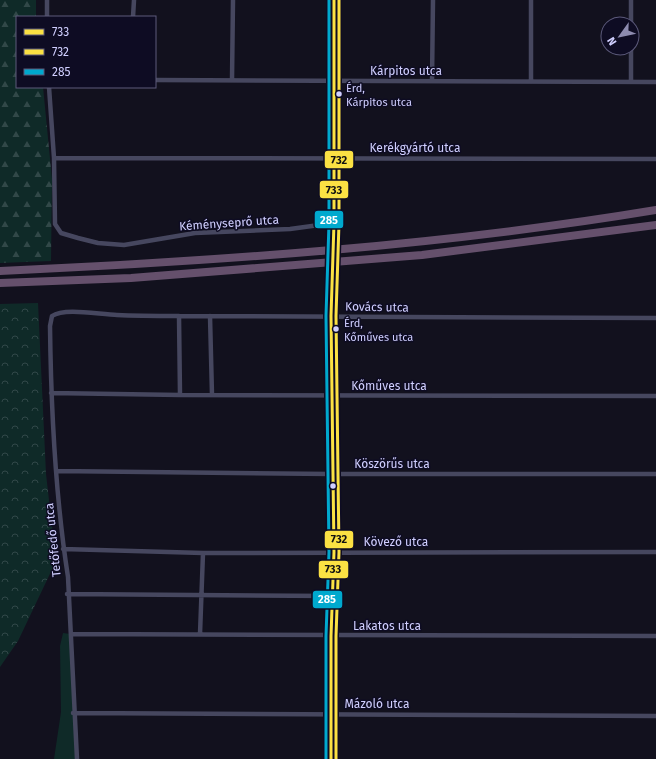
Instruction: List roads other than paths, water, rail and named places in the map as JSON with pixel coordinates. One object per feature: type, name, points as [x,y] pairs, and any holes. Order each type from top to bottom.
[{"type":"highway","points":[[0,271],[145,264],[383,245],[539,227],[656,210]]},
{"type":"highway","points":[[0,283],[138,277],[422,255],[656,225]]},
{"type":"street","points":[[47,0],[47,16]]},
{"type":"street","points":[[134,0],[134,16]]},
{"type":"street","points":[[232,0],[232,80]]},
{"type":"street","points":[[331,759],[331,636],[334,552],[331,474],[331,316],[334,223],[334,0]]},
{"type":"street","points":[[432,82],[433,0]]},
{"type":"street","points":[[531,0],[531,81]]},
{"type":"street","points":[[631,0],[631,16]]},
{"type":"street","points":[[631,56],[631,82]]},
{"type":"street","name":"Kárpitos utca","points":[[156,80],[656,82]]},
{"type":"street","points":[[49,88],[54,158]]},
{"type":"street","name":"Kerékgyártó utca","points":[[54,158],[656,159]]},
{"type":"street","name":"Kéményseprő utca","points":[[54,158],[55,224],[57,229],[61,232],[98,243],[124,245],[195,233],[290,229],[334,223]]},
{"type":"street","name":"Kovács utca","points":[[51,318],[59,313],[80,312],[116,315],[179,316],[331,316],[540,319],[656,318]]},
{"type":"street","points":[[179,316],[180,395]]},
{"type":"street","points":[[210,316],[212,395]]},
{"type":"street","name":"Tetőfedő utca","points":[[51,318],[51,392],[63,549],[68,577],[67,594],[71,634],[73,713],[77,759]]},
{"type":"street","name":"Kőműves utca","points":[[51,392],[180,395],[656,396]]},
{"type":"street","name":"Köszörűs utca","points":[[56,471],[331,474],[656,474]]},
{"type":"street","name":"Kövező utca","points":[[63,549],[203,553],[656,552]]},
{"type":"street","points":[[200,634],[200,594],[203,553]]},
{"type":"street","points":[[67,594],[332,596]]},
{"type":"street","name":"Lakatos utca","points":[[71,634],[656,636]]},
{"type":"street","name":"Mázoló utca","points":[[73,713],[656,716]]},
{"type":"place","name":"Érd, Kárpitos utca","points":[[339,94]]},
{"type":"place","name":"Érd, Kőműves utca","points":[[336,329]]}]
